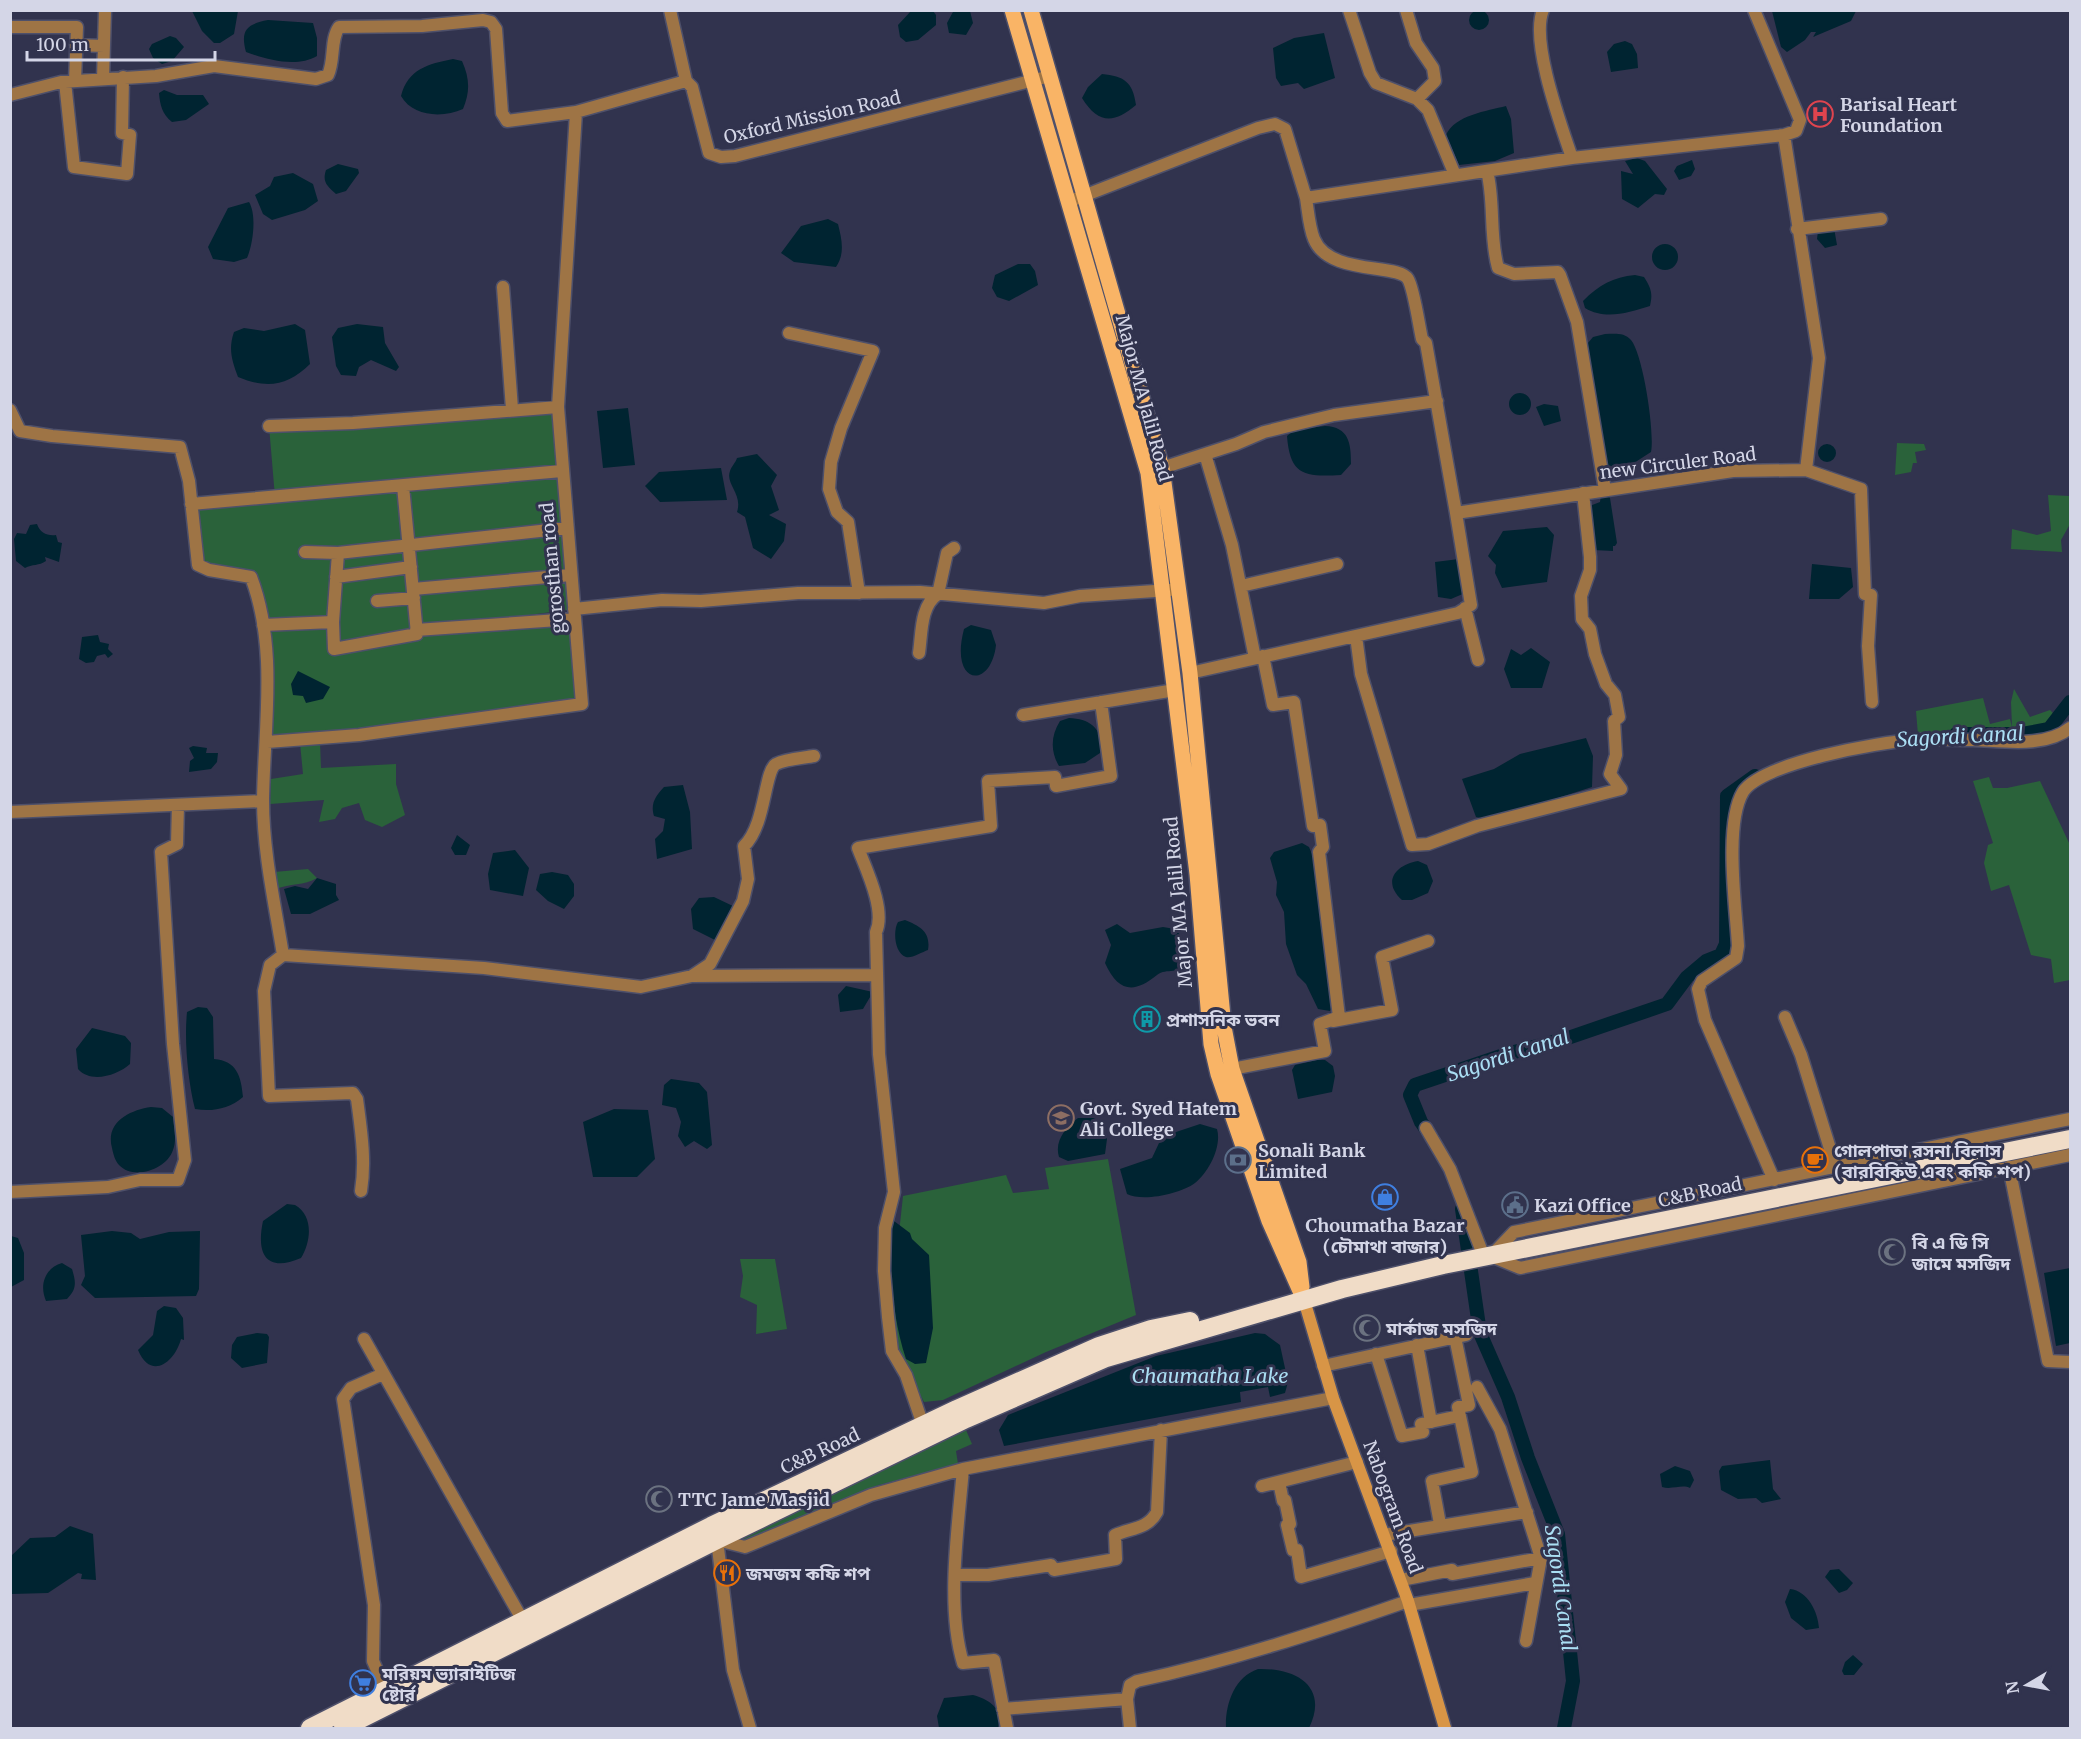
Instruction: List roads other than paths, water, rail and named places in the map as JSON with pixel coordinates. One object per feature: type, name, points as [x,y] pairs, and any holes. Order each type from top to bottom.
[{"type":"highway","name":"C&B Road","points":[[343,1728],[717,1540],[966,1419],[1106,1358],[1304,1300],[1443,1265],[2070,1139]]},
{"type":"highway","name":"C&B Road","points":[[310,1728],[711,1526],[923,1425],[1099,1346],[1151,1329],[1304,1300]]},
{"type":"main road","name":"Major MA Jalil Road","points":[[1012,10],[1030,81],[1148,473],[1197,874],[1211,1044],[1218,1074],[1265,1211],[1286,1264],[1304,1300]]},
{"type":"main road","name":"Major MA Jalil Road","points":[[1031,10],[1162,468],[1190,673],[1224,1027],[1232,1069],[1299,1262],[1304,1300]]},
{"type":"main road","name":"Nabogram Road","points":[[1304,1300],[1334,1398],[1409,1603],[1445,1728]]},
{"type":"street","points":[[103,78],[105,10]]},
{"type":"street","points":[[10,95],[70,81],[156,76],[214,66],[316,79],[328,75],[333,64],[335,33],[339,27],[422,26],[483,20],[490,16],[496,29],[502,113],[507,121],[576,112],[686,81],[670,10]]},
{"type":"street","points":[[1349,10],[1370,73],[1377,83],[1417,99],[1428,110],[1455,175]]},
{"type":"street","points":[[1406,10],[1416,43],[1433,68],[1435,81],[1417,99]]},
{"type":"street","points":[[1543,10],[1541,48],[1557,113],[1572,158]]},
{"type":"street","points":[[1306,198],[1572,158],[1784,135],[1796,131],[1800,120],[1754,10]]},
{"type":"street","points":[[10,27],[77,27],[70,81],[74,168],[127,174],[129,135],[122,133],[123,77]]},
{"type":"street","points":[[76,45],[104,46]]},
{"type":"street","name":"Oxford Mission Road","points":[[686,81],[692,87],[709,153],[721,157],[735,156],[828,134],[1050,76]]},
{"type":"street","name":"gorosthan road","points":[[267,742],[359,735],[582,704],[558,407],[576,112]]},
{"type":"street","points":[[1068,202],[1258,128],[1275,124],[1285,129],[1306,198],[1314,240],[1328,255],[1365,269],[1400,273],[1408,279],[1422,339],[1426,343],[1471,605],[1458,614],[1190,673]]},
{"type":"street","points":[[1784,135],[1819,358],[1806,470]]},
{"type":"street","points":[[1487,171],[1493,201],[1495,258],[1498,268],[1514,274],[1557,272],[1560,275],[1577,322],[1605,489]]},
{"type":"street","points":[[1797,229],[1881,219]]},
{"type":"street","points":[[503,287],[512,409]]},
{"type":"street","points":[[789,333],[873,351],[841,428],[831,462],[829,489],[837,512],[848,522],[859,593]]},
{"type":"street","points":[[1162,468],[1264,432],[1334,415],[1437,401]]},
{"type":"street","points":[[269,426],[353,423],[558,407]]},
{"type":"street","points":[[10,410],[15,432],[180,447],[191,504],[198,565],[209,570],[251,577],[259,598],[266,653],[267,742],[263,801],[268,864],[283,956]]},
{"type":"street","points":[[1205,454],[1232,545],[1273,705],[1294,702],[1313,826],[1320,825],[1323,847],[1318,852],[1339,1017],[1320,1024]]},
{"type":"street","name":"new Circuler Road","points":[[1456,513],[1733,471],[1806,470],[1861,489],[1865,594],[1871,595],[1868,646],[1872,702]]},
{"type":"street","points":[[191,504],[562,471]]},
{"type":"street","points":[[338,553],[333,622],[334,649],[417,634],[404,486]]},
{"type":"street","points":[[1356,636],[1361,674],[1412,845],[1428,844],[1478,826],[1621,789],[1610,774],[1616,755],[1614,721],[1619,717],[1616,698],[1606,684],[1595,654],[1590,629],[1582,619],[1581,596],[1590,570],[1584,493]]},
{"type":"street","points":[[305,552],[338,553],[567,528]]},
{"type":"street","points":[[919,653],[924,614],[930,599],[938,594],[947,553],[954,548]]},
{"type":"street","points":[[1241,586],[1337,564]]},
{"type":"street","points":[[336,577],[411,567]]},
{"type":"street","points":[[377,601],[413,593],[571,575]]},
{"type":"street","points":[[416,630],[574,614],[662,600],[701,601],[798,593],[859,593],[938,594],[1044,603],[1080,596],[1179,590]]},
{"type":"street","points":[[1465,608],[1478,660]]},
{"type":"street","points":[[263,625],[333,622]]},
{"type":"street","points":[[1023,715],[1174,690]]},
{"type":"street","points":[[923,1425],[906,1375],[892,1351],[884,1271],[885,1228],[894,1192],[879,1054],[876,932],[879,924],[871,879],[858,848],[991,826],[988,781],[1055,777],[1056,786],[1111,776],[1101,702]]},
{"type":"street","points":[[1774,1180],[1705,1020],[1698,989],[1702,981],[1736,958],[1738,946],[1733,842],[1736,815],[1743,792],[1762,774],[1824,756],[1911,740],[2024,741],[2054,736],[2070,728]]},
{"type":"street","points":[[692,976],[710,964],[743,901],[748,879],[744,846],[754,837],[760,822],[768,772],[776,764],[814,756]]},
{"type":"street","points":[[10,812],[263,801]]},
{"type":"street","points":[[10,1192],[108,1187],[140,1180],[178,1180],[185,1160],[172,1033],[161,852],[177,844],[178,805]]},
{"type":"street","points":[[1320,1024],[1392,1010],[1382,957],[1428,941]]},
{"type":"street","points":[[361,1191],[364,1154],[357,1099],[353,1093],[269,1096],[264,991],[270,964],[283,956],[484,968],[641,987],[692,976],[877,975]]},
{"type":"street","points":[[1785,1017],[1801,1055],[1836,1168]]},
{"type":"street","points":[[1232,1069],[1325,1051],[1320,1024]]},
{"type":"street","points":[[1483,1257],[1514,1232],[2070,1119]]},
{"type":"street","points":[[1426,1128],[1450,1169],[1483,1257]]},
{"type":"street","points":[[1483,1257],[1520,1268],[2070,1155]]},
{"type":"street","points":[[2009,1167],[2048,1361],[2070,1362]]},
{"type":"street","points":[[1323,1366],[1461,1336],[1469,1405],[1458,1407],[1472,1472],[1432,1481],[1440,1524]]},
{"type":"street","points":[[364,1339],[523,1621]]},
{"type":"street","points":[[1417,1345],[1431,1422]]},
{"type":"street","points":[[1376,1354],[1402,1436],[1423,1432],[1421,1424],[1459,1416]]},
{"type":"street","points":[[383,1374],[351,1388],[343,1399],[374,1605],[373,1661],[386,1690]]},
{"type":"street","points":[[1477,1387],[1500,1429],[1541,1558],[1526,1641]]},
{"type":"street","points":[[750,1728],[733,1670],[717,1540],[745,1547],[871,1495],[963,1469],[1334,1398]]},
{"type":"street","points":[[955,1575],[988,1575],[1051,1565],[1054,1570],[1116,1559],[1115,1535],[1143,1526],[1153,1520],[1157,1512],[1161,1430]]},
{"type":"street","points":[[1262,1486],[1357,1462]]},
{"type":"street","points":[[963,1469],[955,1575],[958,1639],[962,1662],[994,1660],[1007,1728]]},
{"type":"street","points":[[1279,1482],[1290,1524],[1287,1524],[1293,1550],[1297,1550],[1301,1577],[1391,1551]]},
{"type":"street","points":[[1384,1534],[1527,1512]]},
{"type":"street","points":[[1401,1580],[1452,1570],[1452,1574],[1541,1558]]},
{"type":"street","points":[[1130,1728],[1127,1699],[1130,1685],[1137,1682],[1206,1666],[1287,1643],[1409,1603],[1535,1583]]},
{"type":"street","points":[[1003,1709],[1127,1699]]},
{"type":"water","points":[[954,10],[970,11],[973,23],[966,35],[949,33],[947,23]]},
{"type":"water","points":[[1479,10],[1486,13],[1489,20],[1486,27],[1479,30],[1472,27],[1469,20],[1472,13]]},
{"type":"water","points":[[1856,10],[1851,21],[1813,37],[1816,32],[1811,32],[1805,40],[1787,52],[1781,47],[1772,11]]},
{"type":"water","points":[[192,11],[238,11],[234,34],[220,43],[214,43],[202,31]]},
{"type":"water","points":[[911,11],[933,11],[936,15],[936,25],[918,40],[906,42],[900,37],[898,25]]},
{"type":"water","points":[[268,20],[313,23],[317,38],[317,56],[300,62],[282,62],[246,52],[244,38],[247,29]]},
{"type":"water","points":[[1324,33],[1335,78],[1304,89],[1298,83],[1281,86],[1276,78],[1273,48],[1294,38]]},
{"type":"water","points":[[170,36],[176,38],[184,47],[172,61],[162,64],[153,58],[149,49],[152,44]]},
{"type":"water","points":[[1625,41],[1632,44],[1637,54],[1638,68],[1611,72],[1607,52],[1614,44]]},
{"type":"water","points":[[453,59],[462,61],[467,74],[468,91],[463,109],[447,114],[429,114],[406,103],[401,96],[404,87],[414,74],[427,66]]},
{"type":"water","points":[[1102,74],[1122,79],[1133,91],[1136,105],[1121,116],[1100,117],[1088,107],[1082,98],[1088,87]]},
{"type":"water","points":[[164,90],[177,95],[203,95],[209,104],[186,120],[172,122],[161,105],[159,93]]},
{"type":"water","points":[[1506,106],[1511,119],[1514,153],[1495,161],[1459,165],[1446,135],[1450,128],[1464,118]]},
{"type":"water","points":[[1637,158],[1645,161],[1667,189],[1664,195],[1655,194],[1638,208],[1622,199],[1621,171],[1633,174],[1625,161]]},
{"type":"water","points":[[1692,160],[1695,169],[1691,176],[1679,180],[1674,171],[1677,166]]},
{"type":"water","points":[[338,164],[358,169],[359,173],[346,191],[336,194],[328,186],[325,178],[326,170]]},
{"type":"water","points":[[293,173],[313,184],[318,201],[305,210],[272,220],[263,214],[255,195],[270,186],[274,177]]},
{"type":"water","points":[[249,202],[253,214],[253,230],[247,258],[234,262],[213,259],[208,247],[228,208]]},
{"type":"water","points":[[828,219],[838,224],[841,236],[842,252],[836,267],[794,262],[781,253],[801,226]]},
{"type":"water","points":[[1834,228],[1837,245],[1825,248],[1817,239],[1818,231]]},
{"type":"water","points":[[1665,244],[1674,248],[1678,257],[1674,266],[1665,270],[1656,266],[1652,257],[1656,248]]},
{"type":"water","points":[[1018,264],[1030,264],[1035,271],[1038,285],[1009,301],[997,297],[992,288],[995,275]]},
{"type":"water","points":[[1635,275],[1644,277],[1648,284],[1651,291],[1650,306],[1625,313],[1609,314],[1600,314],[1585,308],[1583,301],[1601,286],[1613,280]]},
{"type":"water","points":[[295,324],[305,330],[310,364],[294,377],[277,383],[258,383],[238,377],[231,355],[234,332],[244,328],[264,331]]},
{"type":"water","points":[[357,324],[383,327],[385,343],[399,367],[396,371],[371,360],[359,367],[356,376],[341,375],[336,366],[332,337],[338,328]]},
{"type":"water","points":[[1605,334],[1622,335],[1631,340],[1640,361],[1650,412],[1651,452],[1620,472],[1609,471],[1587,361],[1588,343],[1593,337]]},
{"type":"water","points":[[1520,393],[1528,396],[1531,404],[1528,412],[1520,415],[1512,412],[1509,404],[1512,396]]},
{"type":"water","points":[[1544,404],[1558,406],[1561,421],[1544,426],[1536,407]]},
{"type":"water","points":[[628,408],[635,465],[603,468],[597,411]]},
{"type":"water","points":[[1325,426],[1339,429],[1349,443],[1351,464],[1341,475],[1309,474],[1296,466],[1292,459],[1287,436],[1294,430]]},
{"type":"water","points":[[1823,444],[1831,444],[1836,449],[1834,460],[1823,462],[1818,457],[1818,449]]},
{"type":"water","points":[[757,454],[777,475],[771,486],[779,510],[769,515],[786,524],[784,541],[771,559],[753,548],[745,517],[737,512],[738,500],[729,476],[737,458]]},
{"type":"water","points":[[721,468],[727,500],[660,502],[645,486],[659,472]]},
{"type":"water","points":[[1607,494],[1610,498],[1617,543],[1613,546],[1613,551],[1593,550],[1587,507],[1600,502],[1601,495]]},
{"type":"water","points":[[37,524],[42,532],[56,535],[58,542],[62,543],[59,562],[45,557],[46,561],[43,563],[25,568],[16,561],[14,539],[17,533],[26,534],[30,525]]},
{"type":"water","points":[[1547,527],[1554,535],[1547,582],[1502,588],[1495,573],[1496,565],[1488,556],[1503,531]]},
{"type":"water","points":[[1459,559],[1465,593],[1451,599],[1438,597],[1435,562]]},
{"type":"water","points":[[1812,564],[1851,568],[1853,587],[1839,599],[1809,599]]},
{"type":"water","points":[[971,625],[991,630],[996,645],[993,660],[987,670],[980,675],[972,675],[966,671],[962,662],[961,648],[964,629]]},
{"type":"water","points":[[98,635],[100,642],[109,644],[108,649],[113,654],[108,658],[105,654],[97,656],[94,662],[86,663],[79,659],[82,637]]},
{"type":"water","points":[[1531,648],[1550,662],[1542,688],[1511,688],[1504,669],[1511,649],[1521,655]]},
{"type":"water","points":[[298,671],[330,687],[323,699],[306,703],[303,696],[293,695],[291,684]]},
{"type":"water","points":[[1069,718],[1090,723],[1095,727],[1100,738],[1100,753],[1085,763],[1059,766],[1054,755],[1053,737],[1060,721]]},
{"type":"water","points":[[1586,738],[1593,756],[1592,787],[1489,820],[1476,817],[1462,779],[1494,769],[1520,754]]},
{"type":"water","points":[[193,746],[207,748],[206,753],[218,753],[217,762],[211,769],[189,772],[190,761],[194,758],[189,748]]},
{"type":"water","points":[[683,785],[690,812],[692,849],[657,859],[655,839],[663,831],[665,819],[654,816],[654,800],[664,787]]},
{"type":"water","points":[[457,835],[470,845],[466,855],[455,855],[451,848]]},
{"type":"water","points":[[1302,843],[1309,847],[1315,861],[1333,1007],[1330,1011],[1318,1009],[1306,984],[1297,975],[1286,944],[1284,912],[1276,895],[1277,882],[1270,858],[1274,852]]},
{"type":"water","points":[[515,850],[529,868],[523,896],[490,890],[488,874],[493,853]]},
{"type":"water","points":[[1418,861],[1427,865],[1433,881],[1428,893],[1412,900],[1402,900],[1393,887],[1394,875],[1403,866]]},
{"type":"water","points":[[552,872],[568,875],[574,884],[574,896],[564,909],[548,901],[536,890],[540,874]]},
{"type":"water","points":[[317,878],[336,884],[336,895],[339,900],[310,914],[291,914],[284,889],[295,886],[308,889]]},
{"type":"water","points":[[714,897],[735,907],[715,940],[693,929],[691,909],[699,898]]},
{"type":"water","points":[[905,920],[923,930],[928,939],[928,950],[914,956],[902,955],[897,946],[895,930],[898,922]]},
{"type":"water","points":[[1117,924],[1130,933],[1163,927],[1175,929],[1186,942],[1189,959],[1181,968],[1161,973],[1141,985],[1127,987],[1121,985],[1115,980],[1105,963],[1111,945],[1105,930]]},
{"type":"water","points":[[846,986],[873,992],[863,1009],[840,1012],[838,995]]},
{"type":"water","points":[[198,1007],[207,1008],[213,1017],[214,1059],[222,1060],[233,1066],[241,1082],[243,1097],[220,1109],[195,1109],[187,1061],[186,1023],[187,1012]]},
{"type":"water","points":[[92,1028],[125,1036],[131,1043],[130,1064],[119,1072],[104,1076],[83,1074],[78,1069],[76,1049]]},
{"type":"water","points":[[1325,1060],[1333,1066],[1335,1076],[1332,1092],[1298,1099],[1292,1070],[1295,1065]]},
{"type":"water","points":[[671,1079],[699,1083],[707,1092],[712,1145],[707,1149],[694,1141],[685,1147],[678,1136],[681,1122],[676,1108],[662,1105],[664,1085]]},
{"type":"water","points":[[151,1107],[162,1108],[173,1117],[175,1138],[173,1150],[164,1163],[149,1171],[125,1170],[114,1157],[112,1131],[116,1124],[128,1114]]},
{"type":"water","points":[[614,1109],[648,1110],[655,1159],[637,1177],[593,1177],[583,1122]]},
{"type":"water","points":[[1078,1118],[1093,1118],[1103,1122],[1107,1139],[1105,1154],[1068,1161],[1059,1157],[1058,1145],[1062,1135]]},
{"type":"water","points":[[1200,1124],[1217,1129],[1218,1143],[1209,1166],[1195,1183],[1161,1196],[1142,1197],[1127,1194],[1120,1169],[1152,1158],[1159,1143],[1173,1133]]},
{"type":"water","points":[[287,1204],[295,1205],[301,1210],[308,1222],[307,1245],[301,1258],[289,1262],[272,1262],[266,1258],[261,1243],[263,1221]]},
{"type":"water","points":[[894,1221],[910,1233],[912,1239],[929,1255],[933,1328],[926,1363],[915,1364],[906,1359],[901,1343],[893,1294],[891,1261],[891,1227]]},
{"type":"water","points":[[112,1231],[131,1233],[140,1239],[169,1232],[200,1231],[199,1289],[196,1296],[95,1298],[81,1285],[85,1276],[81,1235]]},
{"type":"water","points":[[11,1236],[18,1238],[24,1253],[24,1280],[11,1287]]},
{"type":"water","points":[[62,1263],[72,1269],[74,1289],[67,1299],[46,1301],[43,1289],[45,1278],[51,1269]]},
{"type":"water","points":[[2070,1268],[2070,1343],[2056,1346],[2044,1273]]},
{"type":"water","points":[[164,1306],[176,1308],[183,1318],[184,1340],[181,1339],[174,1355],[168,1361],[162,1365],[149,1365],[138,1350],[153,1335],[157,1311]]},
{"type":"water","points":[[257,1333],[267,1334],[269,1337],[267,1363],[242,1368],[231,1358],[232,1345],[237,1337]]},
{"type":"water","name":"Chaumatha Lake","points":[[1255,1333],[1265,1334],[1280,1345],[1288,1382],[1285,1393],[1270,1397],[1268,1387],[1240,1392],[1241,1402],[1004,1446],[999,1430],[1008,1415],[1156,1356]]},
{"type":"water","points":[[1770,1460],[1773,1489],[1781,1499],[1762,1503],[1756,1498],[1738,1499],[1721,1490],[1719,1471],[1722,1466]]},
{"type":"water","points":[[1675,1466],[1690,1471],[1694,1480],[1690,1488],[1662,1487],[1660,1474]]},
{"type":"water","points":[[70,1526],[93,1534],[96,1580],[81,1579],[82,1574],[78,1573],[48,1593],[12,1594],[11,1556],[30,1538],[55,1537]]},
{"type":"water","points":[[1839,1569],[1853,1583],[1847,1590],[1839,1593],[1825,1577],[1830,1570]]},
{"type":"water","points":[[1790,1589],[1802,1594],[1811,1603],[1817,1615],[1819,1628],[1806,1630],[1791,1618],[1785,1602]]},
{"type":"water","points":[[1853,1655],[1863,1664],[1854,1675],[1844,1675],[1842,1671],[1845,1662]]},
{"type":"water","points":[[1258,1669],[1285,1672],[1297,1676],[1306,1683],[1315,1701],[1314,1714],[1309,1728],[1226,1728],[1229,1701],[1237,1685],[1243,1678]]},
{"type":"water","points":[[973,1695],[994,1706],[999,1716],[998,1728],[939,1728],[937,1716],[944,1698]]},
{"type":"waterway","name":"Sagordi Canal","points":[[1956,734],[2022,734],[2049,729],[2070,702]]},
{"type":"waterway","name":"Sagordi Canal","points":[[1433,1139],[1421,1122],[1410,1095],[1415,1085],[1510,1053],[1565,1039],[1667,1004],[1687,977],[1706,961],[1721,955],[1726,944],[1727,796],[1755,776]]},
{"type":"waterway","name":"Sagordi Canal","points":[[1462,1209],[1480,1333],[1508,1397],[1528,1458],[1558,1534],[1573,1681],[1564,1728]]},
{"type":"place","name":"Barisal Heart Foundation","points":[[1820,114]]},
{"type":"place","name":"প্রশাসনিক ভবন","points":[[1147,1019]]},
{"type":"place","name":"Govt. Syed Hatem Ali College","points":[[1061,1118]]},
{"type":"place","name":"Sonali Bank Limited","points":[[1238,1160]]},
{"type":"place","name":"গোলপাতা রসনা বিলাস (বারবিকিউ এবং কফি শপ)","points":[[1815,1160]]},
{"type":"place","name":"Choumatha Bazar (চৌমাথা বাজার)","points":[[1385,1197]]},
{"type":"place","name":"Kazi Office","points":[[1515,1205]]},
{"type":"place","name":"বি এ ডি সি জামে মসজিদ","points":[[1892,1252]]},
{"type":"place","name":"মার্কাজ মসজিদ","points":[[1367,1328]]},
{"type":"place","name":"TTC Jame Masjid","points":[[659,1499]]},
{"type":"place","name":"জমজম কফি শপ","points":[[727,1573]]},
{"type":"place","name":"মরিয়ম ভ্যারাইটিজ ষ্টোর্র","points":[[363,1683]]}]
